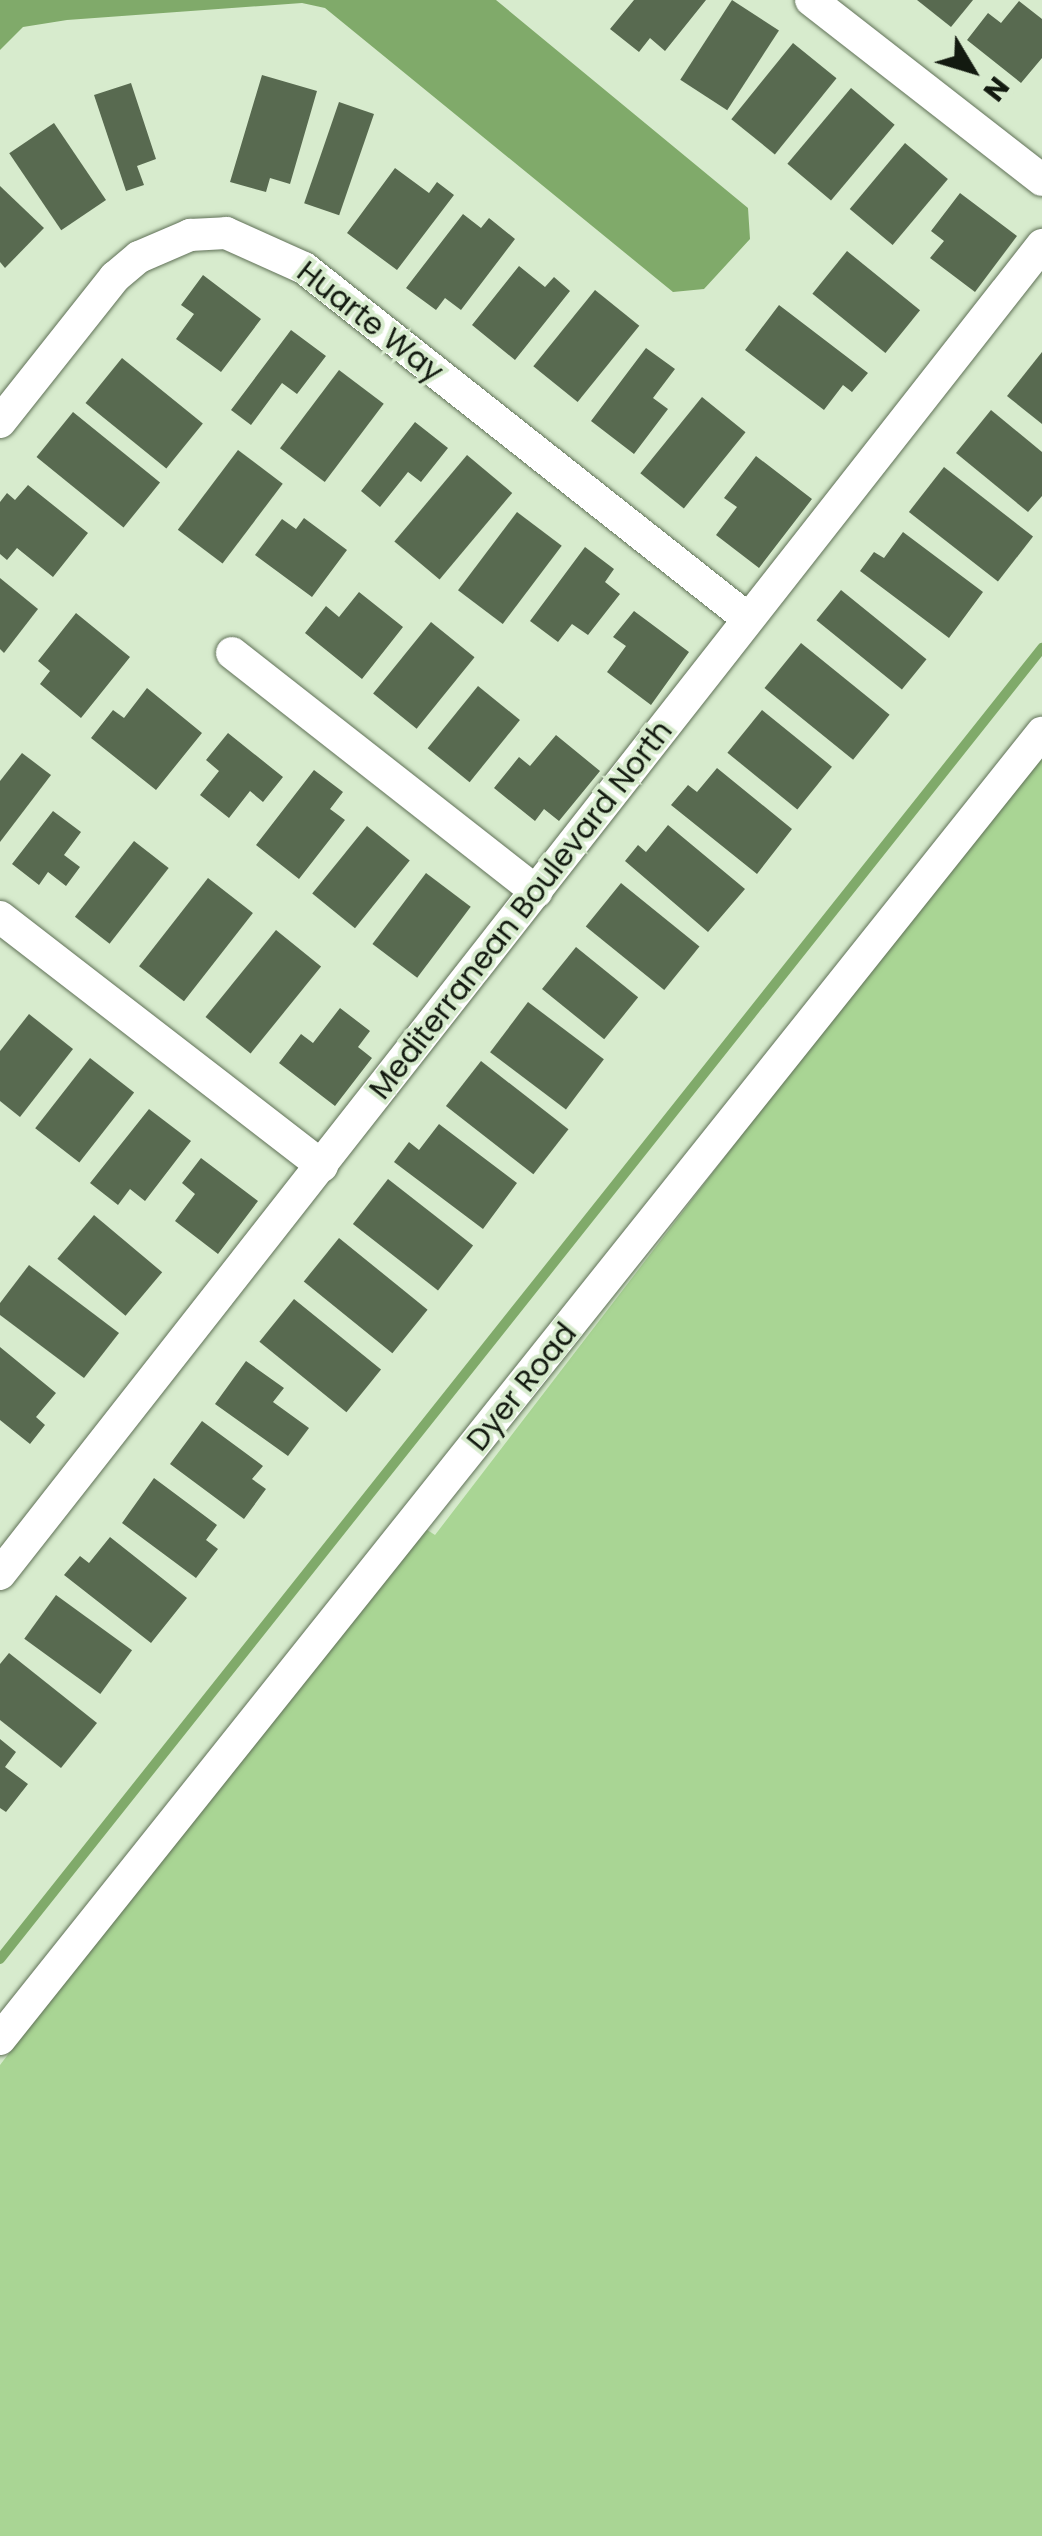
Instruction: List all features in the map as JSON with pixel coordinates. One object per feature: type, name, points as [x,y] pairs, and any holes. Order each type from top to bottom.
[{"type":"street","points":[[811,0],[1042,180]]},
{"type":"street","name":"Huarte Way","points":[[0,422],[127,267],[165,244],[226,233],[304,268],[747,618]]},
{"type":"street","name":"Mediterranean Boulevard North","points":[[0,1574],[1042,245]]},
{"type":"street","points":[[232,653],[537,892]]},
{"type":"street","name":"Dyer Road","points":[[0,2040],[1042,733]]},
{"type":"street","points":[[0,917],[322,1166]]},
{"type":"shaded area","points":[[0,0],[496,0],[748,208],[750,239],[704,289],[673,292],[325,8],[302,3],[67,20],[23,27],[0,50]]},
{"type":"shaded area","points":[[1042,743],[1042,2536],[0,2536],[0,2065],[415,1522],[435,1535]]},
{"type":"building","points":[[634,0],[706,0],[665,51],[650,38],[639,52],[610,29]]},
{"type":"building","points":[[732,0],[779,30],[727,110],[680,80]]},
{"type":"building","points":[[917,0],[973,0],[951,27]]},
{"type":"building","points":[[1019,1],[1042,19],[1042,58],[1021,83],[967,40],[988,13],[1001,23]]},
{"type":"building","points":[[793,43],[837,78],[775,154],[731,119]]},
{"type":"building","points":[[262,75],[317,91],[290,184],[270,178],[266,192],[230,182]]},
{"type":"building","points":[[131,83],[156,159],[137,166],[144,185],[126,191],[94,95]]},
{"type":"building","points":[[851,88],[895,125],[831,200],[787,164]]},
{"type":"building","points":[[339,102],[374,114],[339,215],[304,203]]},
{"type":"building","points":[[54,123],[106,200],[61,230],[9,153]]},
{"type":"building","points":[[905,143],[948,179],[893,245],[850,209]]},
{"type":"building","points":[[395,168],[429,193],[437,182],[454,195],[397,270],[347,233]]},
{"type":"building","points":[[0,186],[44,228],[5,268],[0,262]]},
{"type":"building","points":[[960,193],[1017,236],[975,292],[930,258],[944,241],[931,231]]},
{"type":"building","points":[[463,214],[481,228],[489,218],[515,239],[461,310],[445,298],[436,310],[406,288]]},
{"type":"building","points":[[847,251],[920,310],[885,353],[812,294]]},
{"type":"building","points":[[519,266],[545,287],[554,277],[570,291],[515,360],[472,325]]},
{"type":"building","points":[[203,275],[261,319],[221,372],[176,339],[194,314],[181,305]]},
{"type":"building","points":[[595,290],[639,326],[578,402],[533,366]]},
{"type":"building","points":[[779,305],[868,373],[852,392],[843,385],[824,410],[745,350]]},
{"type":"building","points":[[291,330],[326,356],[297,394],[282,383],[251,425],[231,410]]},
{"type":"building","points":[[646,348],[675,369],[653,398],[668,409],[634,454],[591,421]]},
{"type":"building","points":[[1042,352],[1042,424],[1007,396]]},
{"type":"building","points":[[122,358],[203,423],[166,469],[85,403]]},
{"type":"building","points":[[339,370],[384,404],[325,482],[280,448]]},
{"type":"building","points":[[702,397],[746,432],[684,508],[640,473]]},
{"type":"building","points":[[991,410],[1042,452],[1042,496],[1028,512],[956,453]]},
{"type":"building","points":[[73,412],[160,482],[124,528],[36,457]]},
{"type":"building","points":[[415,422],[448,448],[421,482],[408,472],[380,507],[361,491]]},
{"type":"building","points":[[238,450],[283,484],[223,564],[178,530]]},
{"type":"building","points":[[467,455],[512,493],[440,579],[394,542]]},
{"type":"building","points":[[756,456],[812,499],[759,568],[716,535],[737,507],[724,498]]},
{"type":"building","points":[[944,467],[1033,537],[998,581],[909,512]]},
{"type":"building","points":[[28,485],[88,533],[53,577],[17,548],[7,560],[0,554],[0,502],[7,493],[15,500]]},
{"type":"building","points":[[517,512],[562,546],[503,624],[458,590]]},
{"type":"building","points":[[304,518],[347,550],[312,597],[255,555],[282,519],[296,529]]},
{"type":"building","points":[[903,532],[983,592],[949,638],[860,571],[874,552],[884,558]]},
{"type":"building","points":[[585,547],[614,569],[605,582],[620,594],[588,635],[572,624],[558,642],[530,621]]},
{"type":"building","points":[[0,578],[38,609],[4,653],[0,649]]},
{"type":"building","points":[[841,590],[926,659],[902,690],[816,620]]},
{"type":"building","points":[[359,592],[403,627],[362,679],[305,633],[326,606],[339,617]]},
{"type":"building","points":[[634,611],[689,652],[651,705],[607,672],[626,646],[613,637]]},
{"type":"building","points":[[76,613],[130,657],[81,718],[40,684],[50,671],[38,661]]},
{"type":"building","points":[[431,622],[475,657],[417,729],[373,693]]},
{"type":"building","points":[[801,643],[890,715],[853,760],[764,688]]},
{"type":"building","points":[[478,686],[520,720],[470,782],[428,748]]},
{"type":"building","points":[[147,688],[202,733],[156,790],[91,738],[113,710],[124,718]]},
{"type":"building","points":[[762,710],[832,767],[797,809],[727,753]]},
{"type":"building","points":[[228,733],[283,777],[263,802],[250,791],[229,818],[200,795],[219,771],[206,760]]},
{"type":"building","points":[[556,735],[600,771],[559,821],[544,809],[535,821],[494,788],[519,757],[530,766]]},
{"type":"building","points":[[22,753],[51,775],[0,842],[0,781]]},
{"type":"building","points":[[717,768],[792,829],[757,874],[671,805],[688,785],[697,792]]},
{"type":"building","points":[[314,770],[343,792],[330,809],[345,820],[299,879],[256,845]]},
{"type":"building","points":[[53,811],[81,832],[64,855],[80,867],[66,886],[48,872],[39,885],[12,864]]},
{"type":"building","points":[[668,825],[745,889],[708,932],[625,861],[638,845],[646,852]]},
{"type":"building","points":[[367,826],[410,861],[355,928],[312,894]]},
{"type":"building","points":[[134,841],[169,868],[110,944],[75,917]]},
{"type":"building","points":[[426,873],[471,907],[417,978],[372,944]]},
{"type":"building","points":[[208,878],[253,913],[184,1001],[139,966]]},
{"type":"building","points":[[621,883],[699,947],[664,990],[586,927]]},
{"type":"building","points":[[276,930],[321,967],[251,1054],[206,1017]]},
{"type":"building","points":[[576,947],[638,997],[604,1039],[542,989]]},
{"type":"building","points":[[528,1002],[604,1059],[566,1109],[490,1052]]},
{"type":"building","points":[[340,1008],[370,1031],[358,1047],[372,1058],[335,1106],[279,1063],[301,1034],[313,1043]]},
{"type":"building","points":[[29,1014],[73,1049],[20,1117],[0,1101],[0,1051]]},
{"type":"building","points":[[90,1058],[134,1092],[79,1163],[35,1128]]},
{"type":"building","points":[[481,1061],[568,1129],[533,1174],[446,1106]]},
{"type":"building","points":[[149,1109],[191,1141],[145,1201],[130,1189],[118,1205],[90,1183]]},
{"type":"building","points":[[439,1124],[517,1183],[483,1229],[394,1162],[409,1142],[419,1150]]},
{"type":"building","points":[[201,1158],[258,1201],[218,1254],[175,1221],[195,1194],[182,1183]]},
{"type":"building","points":[[388,1179],[473,1245],[438,1290],[353,1224]]},
{"type":"building","points":[[94,1215],[162,1272],[126,1316],[57,1259]]},
{"type":"building","points":[[339,1238],[428,1310],[392,1353],[304,1282]]},
{"type":"building","points":[[29,1265],[119,1333],[84,1378],[0,1315],[0,1303]]},
{"type":"building","points":[[294,1299],[381,1369],[346,1412],[259,1342]]},
{"type":"building","points":[[0,1347],[56,1393],[36,1417],[45,1425],[30,1444],[0,1420]]},
{"type":"building","points":[[246,1361],[284,1388],[273,1402],[309,1428],[288,1456],[215,1404]]},
{"type":"building","points":[[202,1421],[263,1466],[252,1479],[266,1489],[244,1519],[170,1464]]},
{"type":"building","points":[[154,1478],[217,1525],[206,1540],[218,1549],[196,1578],[122,1523]]},
{"type":"building","points":[[110,1537],[187,1598],[151,1643],[64,1575],[80,1556],[89,1563]]},
{"type":"building","points":[[56,1595],[132,1650],[100,1694],[24,1639]]},
{"type":"building","points":[[9,1653],[97,1723],[61,1768],[0,1720],[0,1664]]},
{"type":"building","points":[[0,1739],[16,1752],[5,1767],[28,1784],[6,1812],[0,1808]]},
{"type":"waterway","points":[[0,1959],[1042,648]]}]
